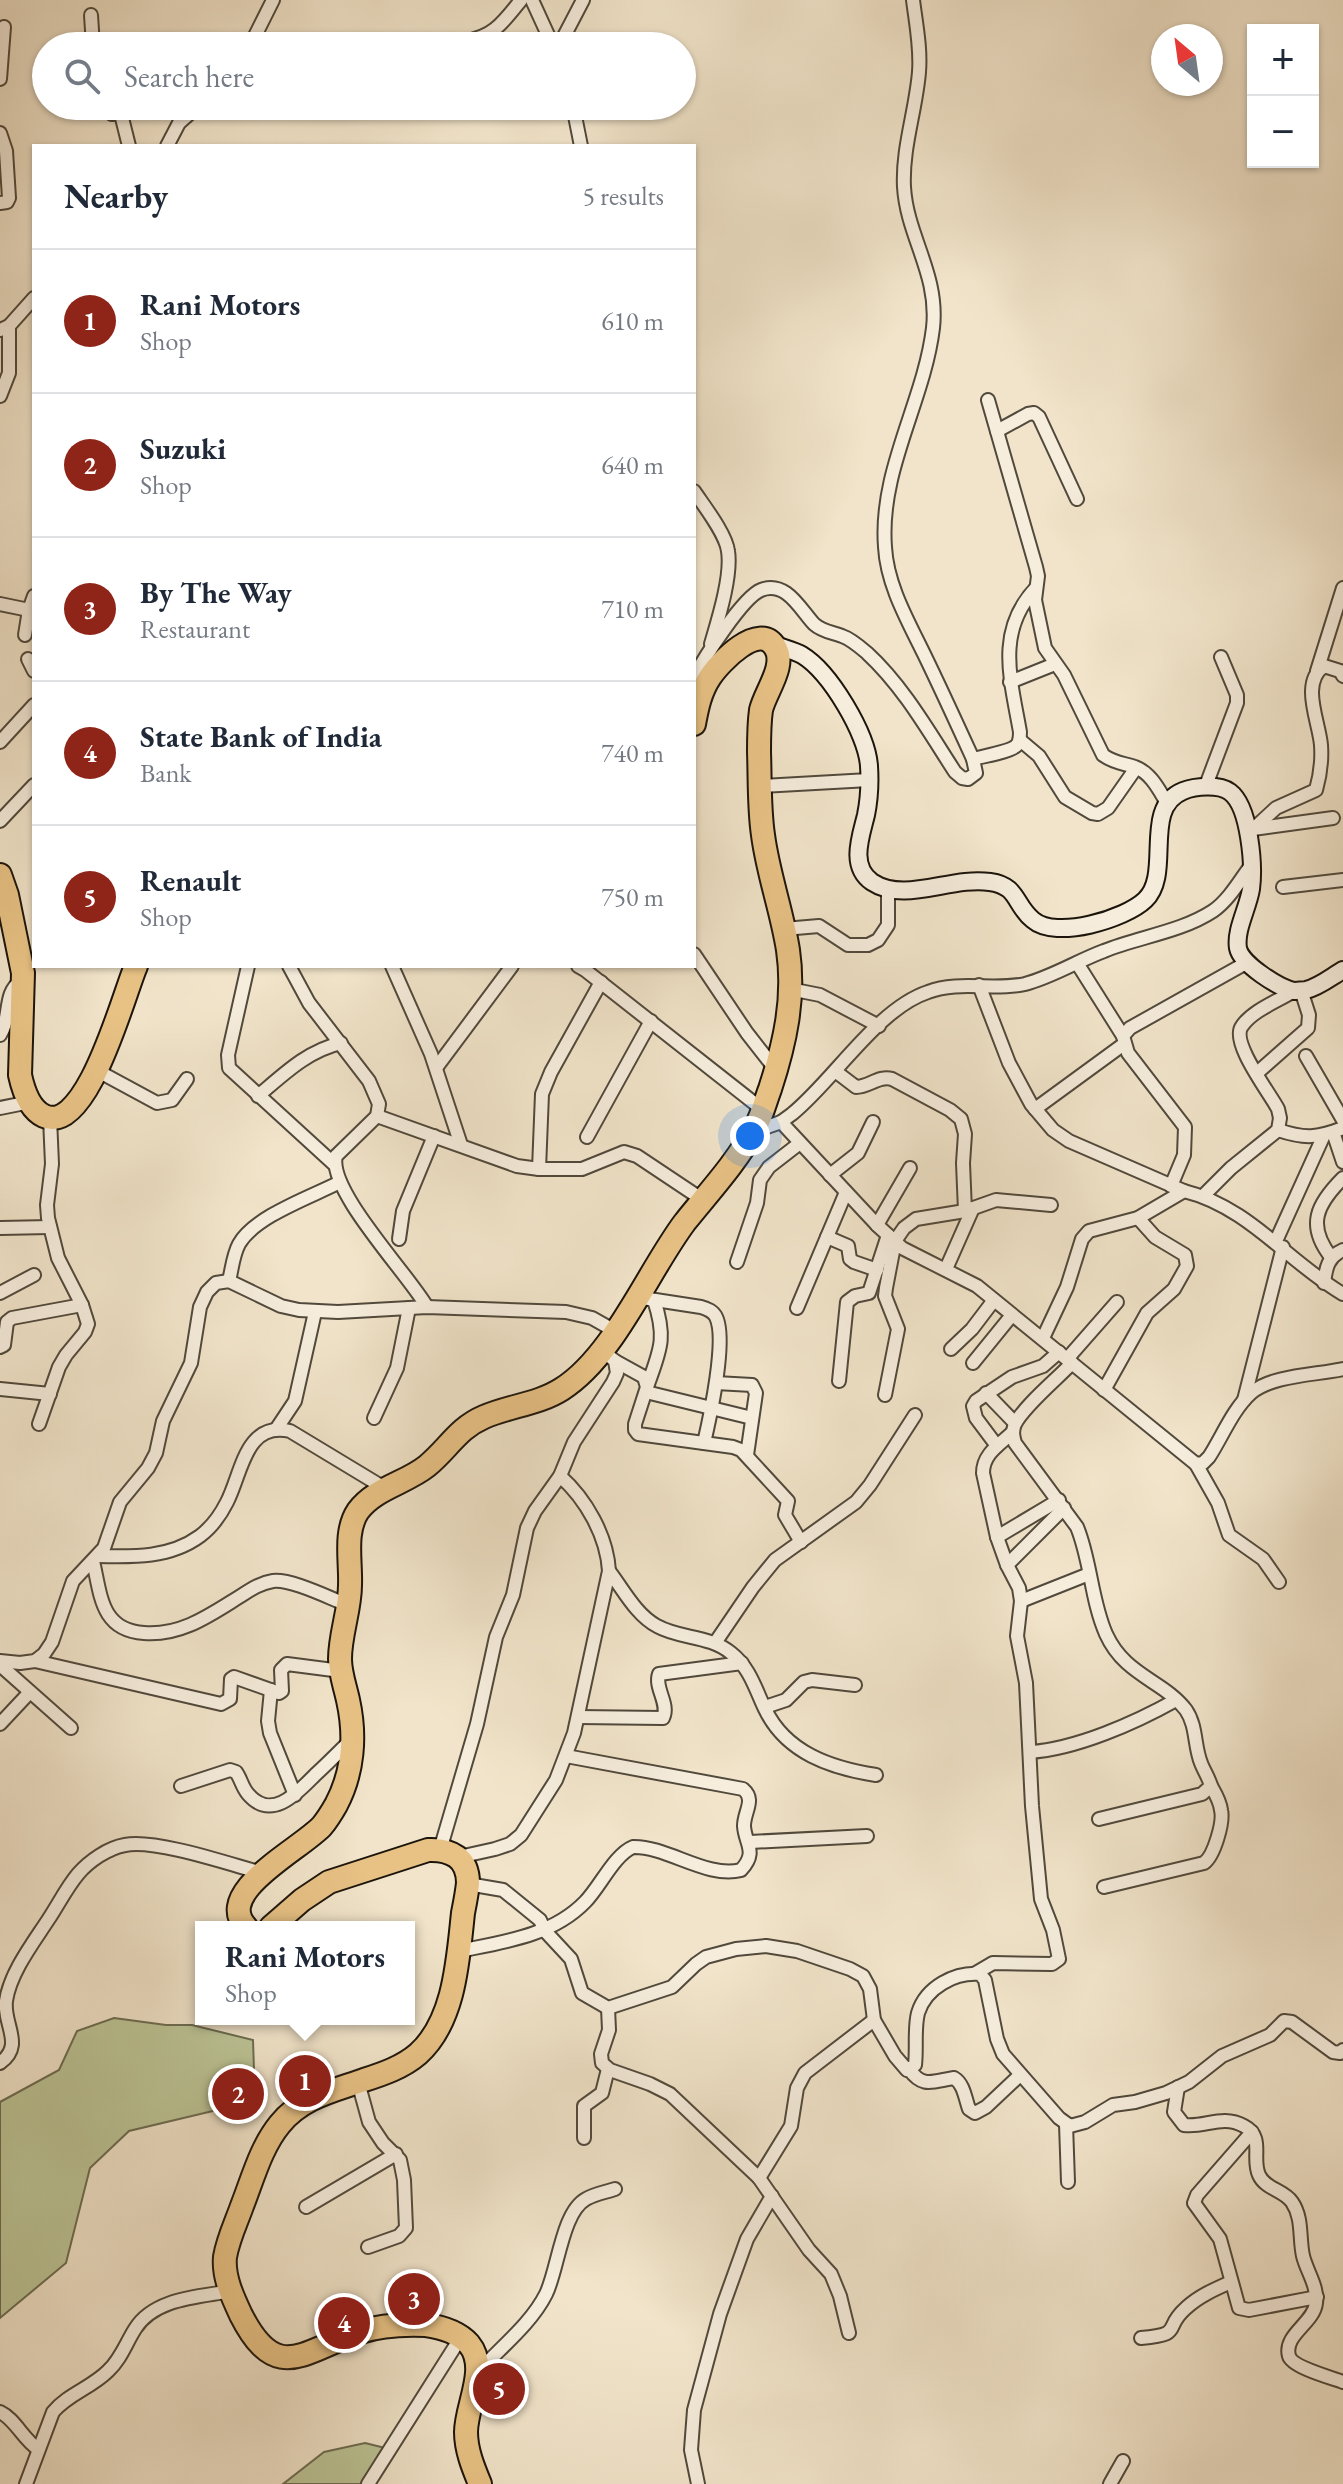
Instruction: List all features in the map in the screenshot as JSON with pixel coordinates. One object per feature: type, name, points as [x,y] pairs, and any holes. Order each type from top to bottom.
[{"type":"highway","points":[[241,1921],[238,1902],[262,1873],[324,1824],[348,1775],[353,1738],[340,1648],[350,1588],[352,1524],[360,1509],[386,1489],[426,1467],[453,1437],[472,1423],[549,1396],[608,1356],[615,1331],[645,1299],[671,1242],[753,1132],[772,1116],[776,1070],[788,1022],[790,989],[784,929],[762,830],[760,786],[760,718],[765,695],[778,665],[777,650],[766,640],[757,639],[728,656],[710,678],[696,680]]},
{"type":"highway","points":[[0,875],[24,980],[20,1061],[22,1086],[30,1102],[43,1116],[64,1115],[82,1098],[135,968]]},
{"type":"highway","points":[[280,1921],[302,1900],[329,1882],[413,1854],[449,1853],[463,1863],[468,1884],[459,1951],[445,2011],[429,2041],[418,2054],[403,2064],[300,2105],[279,2126],[259,2161],[227,2246],[225,2262],[231,2291],[248,2329],[271,2354],[285,2358],[299,2357],[360,2332],[401,2324],[445,2329],[461,2337],[474,2352],[477,2373],[466,2431],[468,2448],[480,2484]]},
{"type":"street","points":[[257,32],[273,0]]},
{"type":"street","points":[[491,32],[521,0]]},
{"type":"street","points":[[532,0],[547,32]]},
{"type":"street","points":[[566,32],[583,0]]},
{"type":"street","points":[[709,651],[750,597],[763,589],[776,589],[789,594],[816,626],[856,644],[884,670],[955,772],[968,779],[976,773],[973,759],[900,603],[884,548],[885,521],[898,449],[933,328],[932,284],[904,187],[919,72],[913,0]]},
{"type":"street","points":[[91,15],[92,32]]},
{"type":"street","points":[[0,79],[4,27]]},
{"type":"street","points":[[122,120],[128,144]]},
{"type":"street","points":[[168,144],[181,120]]},
{"type":"street","points":[[576,120],[581,144]]},
{"type":"street","points":[[0,133],[6,145],[9,198],[7,202],[0,203]]},
{"type":"street","points":[[0,396],[9,373],[5,328],[32,300]]},
{"type":"street","points":[[988,400],[1036,567],[1035,600],[1045,648],[1064,675],[1103,755],[1111,761],[1136,768],[1151,778],[1167,803]]},
{"type":"street","points":[[997,431],[1028,414],[1034,413],[1039,417],[1077,499]]},
{"type":"street","points":[[696,680],[720,615],[728,566],[728,550],[698,506]]},
{"type":"street","points":[[973,759],[1009,750],[1020,740],[1010,682],[1009,649],[1021,604],[1036,588]]},
{"type":"street","points":[[1251,832],[1276,808],[1316,790],[1321,743],[1312,681],[1343,588]]},
{"type":"street","points":[[25,635],[32,602]]},
{"type":"street","points":[[0,604],[29,610]]},
{"type":"street","points":[[773,644],[802,656],[831,685],[854,722],[869,765],[866,815],[858,839],[859,860],[862,872],[870,881],[888,890],[911,891],[960,881],[989,882],[1005,886],[1015,894],[1033,921],[1052,929],[1102,921],[1125,912],[1148,897],[1155,882],[1162,814],[1167,803],[1180,792],[1205,788],[1224,789],[1233,794],[1251,832],[1251,889],[1238,949],[1246,963],[1261,974],[1298,991],[1309,1015],[1308,1028],[1257,1073]]},
{"type":"street","points":[[1205,788],[1237,703],[1237,695],[1221,657]]},
{"type":"street","points":[[1010,682],[1055,664]]},
{"type":"street","points":[[1317,671],[1324,666],[1340,671],[1343,676]]},
{"type":"street","points":[[0,742],[32,707]]},
{"type":"street","points":[[1020,740],[1039,756],[1065,797],[1092,813],[1098,814],[1108,808],[1136,768]]},
{"type":"street","points":[[760,786],[869,780]]},
{"type":"street","points":[[0,821],[32,787]]},
{"type":"street","points":[[1251,832],[1333,818]]},
{"type":"street","points":[[772,1116],[804,1104],[879,1026],[926,992],[951,986],[1023,984],[1046,977],[1104,950],[1187,923],[1214,910],[1252,864]]},
{"type":"street","points":[[1283,887],[1343,880]]},
{"type":"street","points":[[784,929],[819,926],[848,945],[868,945],[878,940],[888,925],[888,890]]},
{"type":"street","points":[[696,957],[776,1070]]},
{"type":"street","points":[[1043,1338],[1067,1287],[1082,1239],[1089,1231],[1099,1227],[1138,1218],[1178,1188],[1184,1155],[1185,1127],[1128,1053],[1077,963]]},
{"type":"street","points":[[1035,1109],[1123,1040],[1130,1028],[1246,963]]},
{"type":"street","points":[[247,968],[227,1061],[233,1074],[334,1164],[340,1182],[361,1218],[427,1307]]},
{"type":"street","points":[[290,968],[300,989],[369,1081],[379,1104],[377,1116],[342,1148],[334,1164]]},
{"type":"street","points":[[393,968],[436,1068],[461,1145]]},
{"type":"street","points":[[436,1068],[511,968]]},
{"type":"street","points":[[581,968],[772,1116],[902,1248],[965,1278],[1196,1464],[1218,1503],[1229,1535],[1263,1559],[1279,1582]]},
{"type":"street","points":[[1203,1196],[1231,1168],[1278,1130],[1278,1109],[1242,1049],[1239,1028],[1247,1020],[1298,991],[1309,989],[1342,972]]},
{"type":"street","points":[[0,1035],[13,988],[24,980]]},
{"type":"street","points":[[539,1169],[542,1094],[601,982]]},
{"type":"street","points":[[979,985],[1009,1063],[1035,1109],[1060,1137],[1227,1208],[1279,1244],[1324,1283],[1343,1294]]},
{"type":"street","points":[[790,989],[820,995],[879,1026]]},
{"type":"street","points":[[587,1137],[651,1021]]},
{"type":"street","points":[[258,1096],[316,1050],[341,1043]]},
{"type":"street","points":[[1306,1056],[1343,1120]]},
{"type":"street","points":[[96,1070],[157,1103],[172,1100],[187,1079]]},
{"type":"street","points":[[835,1071],[856,1087],[886,1077],[892,1079],[961,1119],[965,1134],[963,1176],[969,1209],[946,1269]]},
{"type":"street","points":[[0,1108],[30,1102]]},
{"type":"street","points":[[377,1116],[500,1162],[539,1169],[582,1169],[624,1152],[637,1156],[703,1200]]},
{"type":"street","points":[[39,1424],[66,1355],[88,1324],[82,1305],[58,1258],[50,1227],[47,1205],[52,1164],[50,1118]]},
{"type":"street","points":[[830,1175],[858,1153],[873,1122]]},
{"type":"street","points":[[1278,1130],[1301,1137],[1333,1132]]},
{"type":"street","points":[[1333,1132],[1343,1162]]},
{"type":"street","points":[[1244,1400],[1279,1244],[1333,1132]]},
{"type":"street","points":[[399,1239],[403,1211],[434,1136]]},
{"type":"street","points":[[737,1262],[757,1203],[760,1180],[769,1167],[800,1143]]},
{"type":"street","points":[[877,1225],[910,1168]]},
{"type":"street","points":[[1324,1283],[1326,1267],[1337,1254],[1319,1240],[1318,1213],[1325,1196],[1343,1178]]},
{"type":"street","points":[[229,1281],[236,1250],[247,1232],[340,1182]]},
{"type":"street","points":[[797,1308],[846,1192]]},
{"type":"street","points":[[839,1381],[847,1302],[850,1298],[869,1293],[891,1238],[916,1219],[969,1209],[996,1200],[1051,1205]]},
{"type":"street","points":[[1104,1390],[1147,1313],[1174,1289],[1188,1262],[1185,1255],[1155,1237],[1138,1218]]},
{"type":"street","points":[[0,1228],[50,1227]]},
{"type":"street","points":[[827,1237],[848,1246],[850,1259],[854,1262],[877,1270]]},
{"type":"street","points":[[885,1395],[898,1329],[885,1296],[891,1238]]},
{"type":"street","points":[[0,1293],[34,1275]]},
{"type":"street","points":[[35,1661],[52,1642],[73,1581],[104,1548],[120,1502],[148,1468],[156,1453],[163,1421],[191,1363],[196,1327],[207,1292],[216,1283],[229,1281],[281,1306],[315,1312],[427,1307],[566,1312],[592,1318],[615,1331]]},
{"type":"street","points":[[645,1299],[709,1309],[716,1315],[719,1358],[704,1443]]},
{"type":"street","points":[[645,1299],[660,1319],[662,1336],[635,1430],[638,1434],[733,1447],[747,1455],[788,1501],[785,1515],[801,1542]]},
{"type":"street","points":[[951,1349],[972,1329],[994,1300]]},
{"type":"street","points":[[909,2069],[915,2065],[917,2022],[922,2003],[940,1984],[976,1973],[993,1963],[1052,1964],[1059,1959],[1053,1930],[1041,1899],[1032,1806],[1026,1683],[1017,1636],[1021,1601],[1019,1588],[997,1537],[983,1463],[1014,1428],[1066,1358],[1117,1302]]},
{"type":"street","points":[[0,1347],[4,1345],[7,1322],[12,1318],[82,1305]]},
{"type":"street","points":[[374,1418],[397,1368],[409,1308]]},
{"type":"street","points":[[96,1559],[146,1557],[184,1545],[213,1524],[228,1501],[251,1445],[277,1428],[295,1401],[315,1312]]},
{"type":"street","points":[[973,1363],[1012,1315]]},
{"type":"street","points":[[608,1356],[644,1377],[646,1390]]},
{"type":"street","points":[[560,1476],[570,1485],[602,1536],[608,1556],[609,1571],[578,1717],[556,1780],[521,1835],[510,1844],[495,1849],[449,1853],[496,1637],[513,1595],[527,1528],[560,1476],[574,1442],[613,1382],[617,1373],[608,1356]]},
{"type":"street","points":[[997,1446],[973,1411],[976,1401],[1012,1377],[1066,1358]]},
{"type":"street","points":[[1196,1464],[1203,1463],[1209,1457],[1244,1400],[1254,1390],[1268,1384],[1343,1369]]},
{"type":"street","points":[[716,1383],[752,1385],[756,1393],[747,1455]]},
{"type":"street","points":[[0,1389],[50,1394]]},
{"type":"street","points":[[646,1390],[752,1418]]},
{"type":"street","points":[[986,1393],[1014,1428],[1015,1443],[1061,1504],[1082,1539],[1106,1634],[1134,1671],[1176,1700],[1189,1716],[1201,1764],[1222,1813],[1214,1852],[1204,1863],[1104,1887]]},
{"type":"street","points":[[715,1643],[775,1560],[856,1502],[915,1415]]},
{"type":"street","points":[[277,1428],[290,1431],[386,1489]]},
{"type":"street","points":[[997,1537],[1061,1504]]},
{"type":"street","points":[[1007,1565],[1061,1504]]},
{"type":"street","points":[[96,1559],[103,1604],[110,1619],[120,1628],[137,1633],[157,1634],[179,1630],[199,1622],[256,1586],[269,1582],[280,1581],[348,1605]]},
{"type":"street","points":[[609,1571],[643,1616],[653,1624],[715,1643],[742,1663],[772,1723],[788,1743],[821,1760],[876,1775]]},
{"type":"street","points":[[1021,1601],[1089,1574]]},
{"type":"street","points":[[0,1663],[35,1661],[221,1704],[230,1699],[234,1677],[279,1693],[282,1691],[281,1670],[287,1664],[341,1671]]},
{"type":"street","points":[[0,1663],[71,1728]]},
{"type":"street","points":[[578,1717],[663,1718],[666,1710],[657,1681],[659,1674],[742,1663]]},
{"type":"street","points":[[765,1707],[786,1700],[804,1682],[812,1680],[855,1685]]},
{"type":"street","points":[[271,1690],[270,1733],[295,1795]]},
{"type":"street","points":[[0,1724],[30,1692]]},
{"type":"street","points":[[1030,1752],[1078,1743],[1151,1715],[1176,1700]]},
{"type":"street","points":[[181,1786],[230,1770],[236,1772],[248,1794],[263,1804],[281,1803],[295,1795],[353,1738]]},
{"type":"street","points":[[459,1951],[545,1931],[583,1905],[627,1849],[640,1847],[717,1870],[735,1872],[748,1861],[750,1842],[744,1824],[750,1800],[743,1789],[566,1756]]},
{"type":"street","points":[[1099,1819],[1202,1794],[1211,1786]]},
{"type":"street","points":[[750,1842],[867,1836]]},
{"type":"street","points":[[0,2063],[8,2058],[12,2049],[6,2002],[16,1974],[77,1875],[89,1863],[123,1845],[140,1844],[262,1873]]},
{"type":"street","points":[[468,1884],[503,1890],[540,1920],[545,1931],[571,1959],[582,1993],[608,2008],[672,1987],[706,1957],[736,1949],[766,1946],[797,1951],[863,1976],[870,1989],[874,2020],[903,2067],[923,2083],[958,2080],[969,2109],[975,2113],[986,2107],[1020,2075]]},
{"type":"street","points":[[976,1973],[985,1980],[1003,2054],[1066,2124],[1075,2125],[1113,2105],[1135,2102],[1189,2082],[1222,2056],[1270,2035],[1284,2021],[1292,2022],[1333,2052],[1343,2050]]},
{"type":"street","points":[[608,2008],[609,2030],[601,2059],[608,2069],[670,2094],[759,2178],[809,2250],[831,2274],[849,2333]]},
{"type":"street","points":[[759,2178],[791,2126],[799,2082],[805,2073],[874,2020]]},
{"type":"street","points":[[584,2138],[584,2106],[602,2093],[608,2069]]},
{"type":"street","points":[[358,2082],[369,2122],[383,2143],[396,2154],[403,2169],[406,2228],[399,2236],[368,2247]]},
{"type":"street","points":[[1178,2087],[1174,2112],[1184,2125],[1231,2120],[1252,2132],[1257,2142],[1257,2168],[1262,2180],[1285,2195],[1295,2208],[1303,2259],[1317,2297],[1313,2314],[1293,2338],[1288,2355],[1293,2363],[1343,2382]]},
{"type":"street","points":[[1066,2124],[1068,2182]]},
{"type":"street","points":[[1252,2132],[1194,2200],[1196,2207],[1220,2239],[1237,2304],[1245,2310],[1317,2297]]},
{"type":"street","points":[[306,2207],[396,2154]]},
{"type":"street","points":[[477,2373],[532,2315],[546,2295],[561,2240],[575,2210],[584,2199],[615,2189]]},
{"type":"street","points":[[698,2484],[691,2450],[694,2410],[720,2314],[747,2239],[772,2196]]},
{"type":"street","points":[[1141,2338],[1170,2333],[1180,2313],[1188,2306],[1211,2290],[1231,2282]]},
{"type":"street","points":[[26,2484],[53,2412],[60,2403],[110,2370],[137,2325],[163,2305],[231,2291]]},
{"type":"street","points":[[368,2484],[461,2337]]},
{"type":"street","points":[[0,2412],[7,2415],[20,2434],[38,2449]]},
{"type":"street","points":[[1110,2484],[1123,2461]]},
{"type":"green space","points":[[114,2018],[192,2025],[253,2040],[255,2101],[129,2131],[90,2168],[66,2263],[0,2318],[0,2102],[59,2070],[77,2031]]},
{"type":"green space","points":[[365,2443],[389,2449],[371,2484],[283,2484],[324,2452]]},
{"type":"place","name":"Rani Motors","points":[[305,2081]]},
{"type":"place","name":"Suzuki","points":[[238,2094]]},
{"type":"place","name":"By The Way","points":[[414,2299]]},
{"type":"place","name":"State Bank of India","points":[[344,2323]]},
{"type":"place","name":"Renault","points":[[499,2389]]}]
